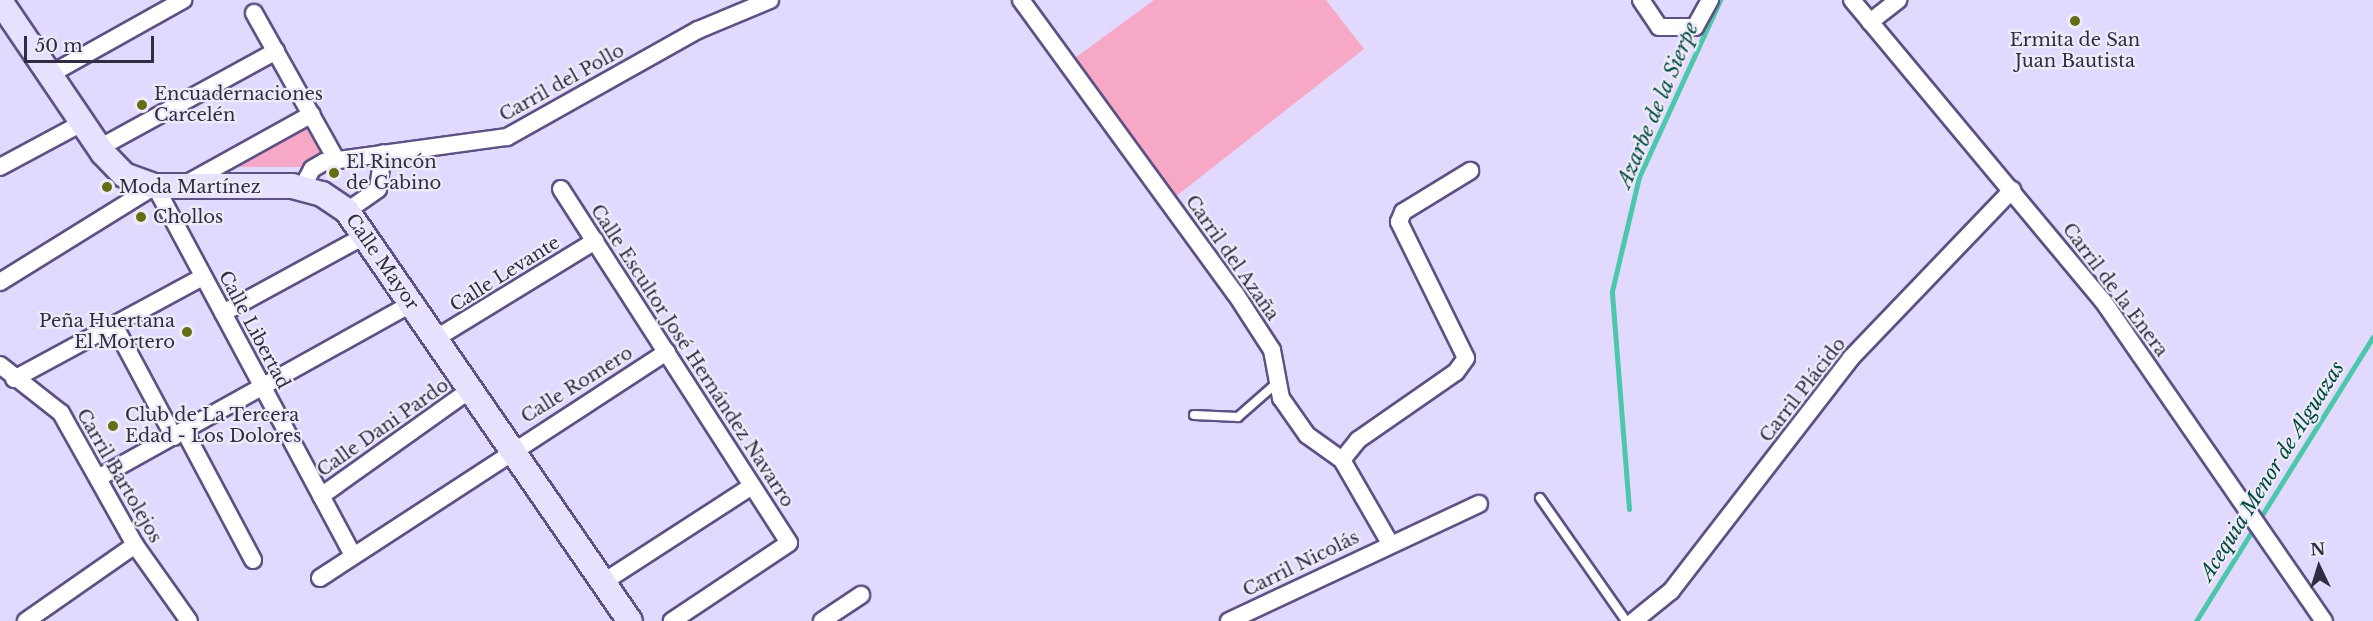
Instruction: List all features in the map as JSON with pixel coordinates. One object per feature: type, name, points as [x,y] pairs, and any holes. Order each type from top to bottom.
[{"type":"main road","name":"Calle Mayor","points":[[1,1],[48,75],[99,148],[124,175],[155,186],[302,188],[331,198],[347,211],[412,303],[508,451],[630,621]]},
{"type":"street","points":[[48,75],[183,0]]},
{"type":"street","name":"Carril del Pollo","points":[[302,188],[312,169],[336,159],[507,137],[698,30],[770,0]]},
{"type":"street","name":"Carril del Azaña","points":[[1021,0],[1235,293],[1272,350],[1281,376],[1281,398],[1307,435],[1342,460],[1390,543]]},
{"type":"street","points":[[1641,0],[1659,27],[1695,27],[1710,0]]},
{"type":"street","name":"Carril de la Enera","points":[[1852,0],[2103,301],[2324,621]]},
{"type":"street","points":[[1870,22],[1898,0]]},
{"type":"street","points":[[254,13],[336,159]]},
{"type":"street","points":[[99,148],[276,51]]},
{"type":"street","points":[[180,187],[312,114]]},
{"type":"street","points":[[0,167],[82,123]]},
{"type":"street","points":[[347,211],[378,189],[383,153]]},
{"type":"street","points":[[1342,460],[1358,440],[1456,372],[1466,358],[1399,222],[1403,212],[1470,171]]},
{"type":"street","points":[[0,282],[155,186]]},
{"type":"street","name":"Calle Libertad","points":[[155,186],[353,555]]},
{"type":"street","name":"Calle Escultor José Hernández Navarro","points":[[561,189],[789,543],[672,621]]},
{"type":"street","name":"Carril Plácido","points":[[1634,621],[1671,591],[1851,358],[2012,190]]},
{"type":"street","points":[[223,313],[366,235]]},
{"type":"street","name":"Calle Levante","points":[[435,339],[595,241]]},
{"type":"street","points":[[14,378],[203,277]]},
{"type":"street","points":[[98,478],[264,390],[412,303]]},
{"type":"street","points":[[114,325],[253,560]]},
{"type":"street","name":"Calle Romero","points":[[320,578],[508,451],[667,352]]},
{"type":"street","name":"Carril Bartolejos","points":[[0,365],[61,413],[135,545],[189,621]]},
{"type":"street","name":"Calle Dani Pardo","points":[[321,496],[468,391]]},
{"type":"street","points":[[602,584],[752,486]]},
{"type":"street","name":"Carril Nicolás","points":[[1229,621],[1390,543],[1479,504]]},
{"type":"street","points":[[26,621],[135,545]]},
{"type":"street","points":[[822,621],[861,595]]},
{"type":"lane","points":[[1194,415],[1238,417],[1261,401],[1281,376]]},
{"type":"lane","points":[[1540,498],[1626,621]]},
{"type":"shaded area","points":[[1154,0],[1326,0],[1364,49],[1175,197],[1075,58]]},
{"type":"shaded area","points":[[310,122],[325,149],[304,167],[233,167]]},
{"type":"waterway","name":"Azarbe de la Sierpe","points":[[1629,509],[1612,291],[1639,177],[1720,0]]},
{"type":"waterway","name":"Acequia Menor de Alguazas","points":[[2196,621],[2373,337]]},
{"type":"place","name":"Ermita de San Juan Bautista","points":[[2075,21]]},
{"type":"place","name":"Encuadernaciones Carcelén","points":[[142,105]]},
{"type":"place","name":"El Rincón de Gabino","points":[[334,173]]},
{"type":"place","name":"Moda Martínez","points":[[107,187]]},
{"type":"place","name":"Chollos","points":[[141,217]]},
{"type":"place","name":"Peña Huertana El Mortero","points":[[187,332]]},
{"type":"place","name":"Club de La Tercera Edad - Los Dolores","points":[[113,426]]}]
